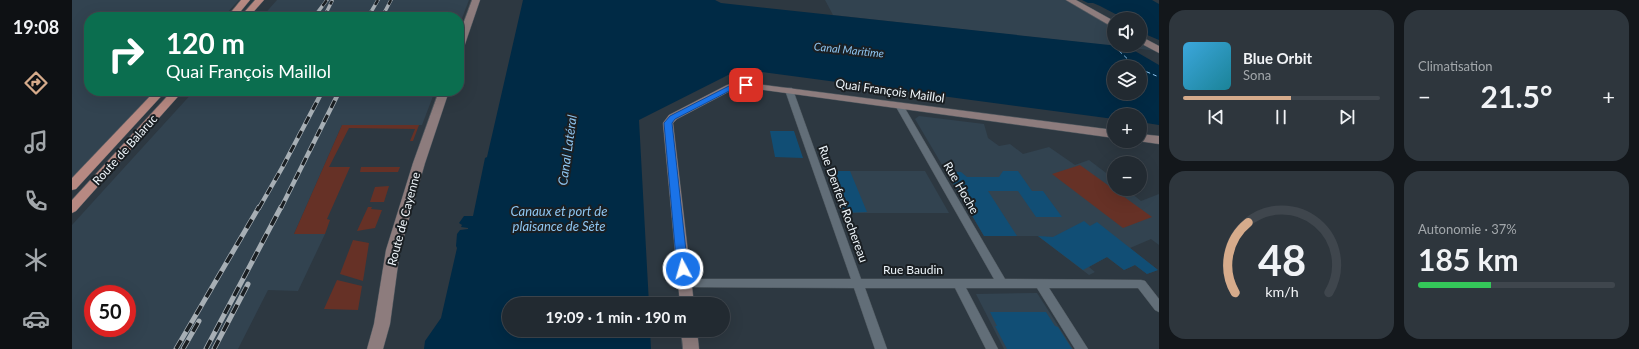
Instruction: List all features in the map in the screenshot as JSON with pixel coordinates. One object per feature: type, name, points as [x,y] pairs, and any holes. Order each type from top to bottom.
[{"type":"main road","points":[[235,12],[246,0]]},
{"type":"main road","points":[[249,12],[260,0]]},
{"type":"main road","points":[[464,33],[476,0]]},
{"type":"main road","points":[[1070,0],[1107,21]]},
{"type":"main road","points":[[1147,43],[1159,50]]},
{"type":"main road","name":"Quai François Maillol","points":[[684,282],[668,136],[668,123],[670,120],[736,86],[746,85],[789,90],[1107,133]]},
{"type":"main road","name":"Route de Balaruc","points":[[72,186],[156,96]]},
{"type":"main road","name":"Route de Balaruc","points":[[72,208],[173,96]]},
{"type":"main road","name":"Route de Cayenne","points":[[375,349],[382,324],[393,250],[419,163],[442,96]]},
{"type":"main road","points":[[1147,139],[1159,140]]},
{"type":"main road","points":[[684,282],[686,297]]},
{"type":"main road","points":[[690,337],[691,349]]},
{"type":"street","name":"Rue Denfert Rochereau","points":[[789,90],[881,349]]},
{"type":"street","name":"Rue Hoche","points":[[899,105],[1002,284]]},
{"type":"street","name":"Rue Baudin","points":[[684,282],[1141,284],[1159,307]]},
{"type":"street","points":[[958,284],[992,349]]},
{"type":"street","points":[[1040,284],[1082,349]]},
{"type":"shaded area","points":[[72,0],[239,0],[228,12],[84,12],[84,96],[150,96],[72,182]]},
{"type":"shaded area","points":[[277,0],[469,0],[464,13],[266,12]]},
{"type":"shaded area","points":[[825,0],[1073,0],[1107,21],[1107,45],[833,15]]},
{"type":"shaded area","points":[[1147,44],[1158,51],[1147,50]]},
{"type":"shaded area","points":[[189,96],[433,96],[422,125],[342,125],[294,234],[325,234],[298,291],[268,290],[238,349],[72,349],[72,225]]},
{"type":"shaded area","points":[[919,116],[984,124],[988,138],[999,146],[1010,144],[1023,154],[1049,147],[1075,165],[1089,160],[1107,174],[1107,196],[1135,196],[1141,201],[1159,194],[1159,245],[1151,239],[1130,248],[1158,270],[1147,274],[1135,265],[1124,270],[1107,257],[1089,267],[1095,272],[1089,275],[1038,236],[984,236],[915,119]]},
{"type":"shaded area","points":[[342,125],[419,125],[413,141],[410,141],[415,129],[349,128],[329,167],[350,167],[327,219],[330,220],[325,234],[294,234]]},
{"type":"shaded area","points":[[1080,165],[1107,184],[1107,196],[1123,196],[1152,217],[1123,228],[1052,174]]},
{"type":"shaded area","points":[[361,167],[400,167],[398,172],[360,172]]},
{"type":"shaded area","points":[[828,171],[925,171],[949,213],[844,213]]},
{"type":"shaded area","points":[[389,186],[384,202],[370,202],[375,187]]},
{"type":"shaded area","points":[[368,207],[372,207],[371,209],[382,210],[375,228],[357,231]]},
{"type":"shaded area","points":[[353,240],[369,243],[363,281],[340,274]]},
{"type":"shaded area","points":[[337,280],[362,286],[358,310],[324,309]]},
{"type":"shaded area","points":[[1037,293],[1073,349],[1004,349],[976,294]]},
{"type":"water","name":"Canaux et port de plaisance de Sète","points":[[523,0],[715,0],[721,3],[1107,45],[1107,52],[1137,52],[1159,65],[1159,125],[1147,123],[1147,108],[1107,108],[1107,118],[740,69],[639,120],[649,297],[502,297],[502,337],[650,337],[651,349],[424,349],[425,341],[441,318],[457,248],[457,234],[460,230],[468,229],[461,227],[462,225],[459,223],[464,216],[473,216],[485,158],[487,157]]},
{"type":"water","points":[[1082,0],[1152,0],[1159,4],[1159,40],[1147,35],[1147,12],[1112,12],[1093,3],[1088,3]]},
{"type":"building","points":[[770,131],[794,131],[803,158],[775,157]]},
{"type":"building","points":[[834,171],[850,171],[867,212],[844,213],[835,190],[841,190]]},
{"type":"building","points":[[946,171],[961,172],[967,177],[999,177],[1003,171],[1018,171],[1032,191],[1043,191],[1062,217],[1036,217],[1018,191],[988,191],[1017,236],[984,236]]},
{"type":"building","points":[[1084,221],[1090,226],[1097,222],[1158,270],[1147,274],[1135,265],[1124,270],[1107,257],[1083,270],[1038,236],[1053,237]]},
{"type":"building","points":[[990,312],[1046,312],[1072,349],[1007,349],[995,326],[997,326]]},
{"type":"ferry route","points":[[1120,52],[1129,60]]},
{"type":"ferry route","points":[[1147,72],[1159,77]]},
{"type":"railway","points":[[318,12],[327,0]]},
{"type":"railway","points":[[371,12],[378,0]]},
{"type":"railway","points":[[385,12],[391,0]]},
{"type":"railway","points":[[326,12],[332,1]]},
{"type":"railway","points":[[259,208],[320,96]]},
{"type":"railway","points":[[281,208],[337,96]]},
{"type":"railway","points":[[176,349],[259,207]]},
{"type":"railway","points":[[206,349],[281,207]]},
{"type":"railway","points":[[214,349],[248,284]]},
{"type":"railway","points":[[183,349],[199,321]]},
{"type":"route","points":[[683,269],[668,136],[668,123],[673,117],[709,100],[731,87],[746,85]]},
{"type":"water label","name":"Canal Maritime","points":[[849,50]]},
{"type":"water label","name":"Canal Latéral","points":[[567,150]]}]
